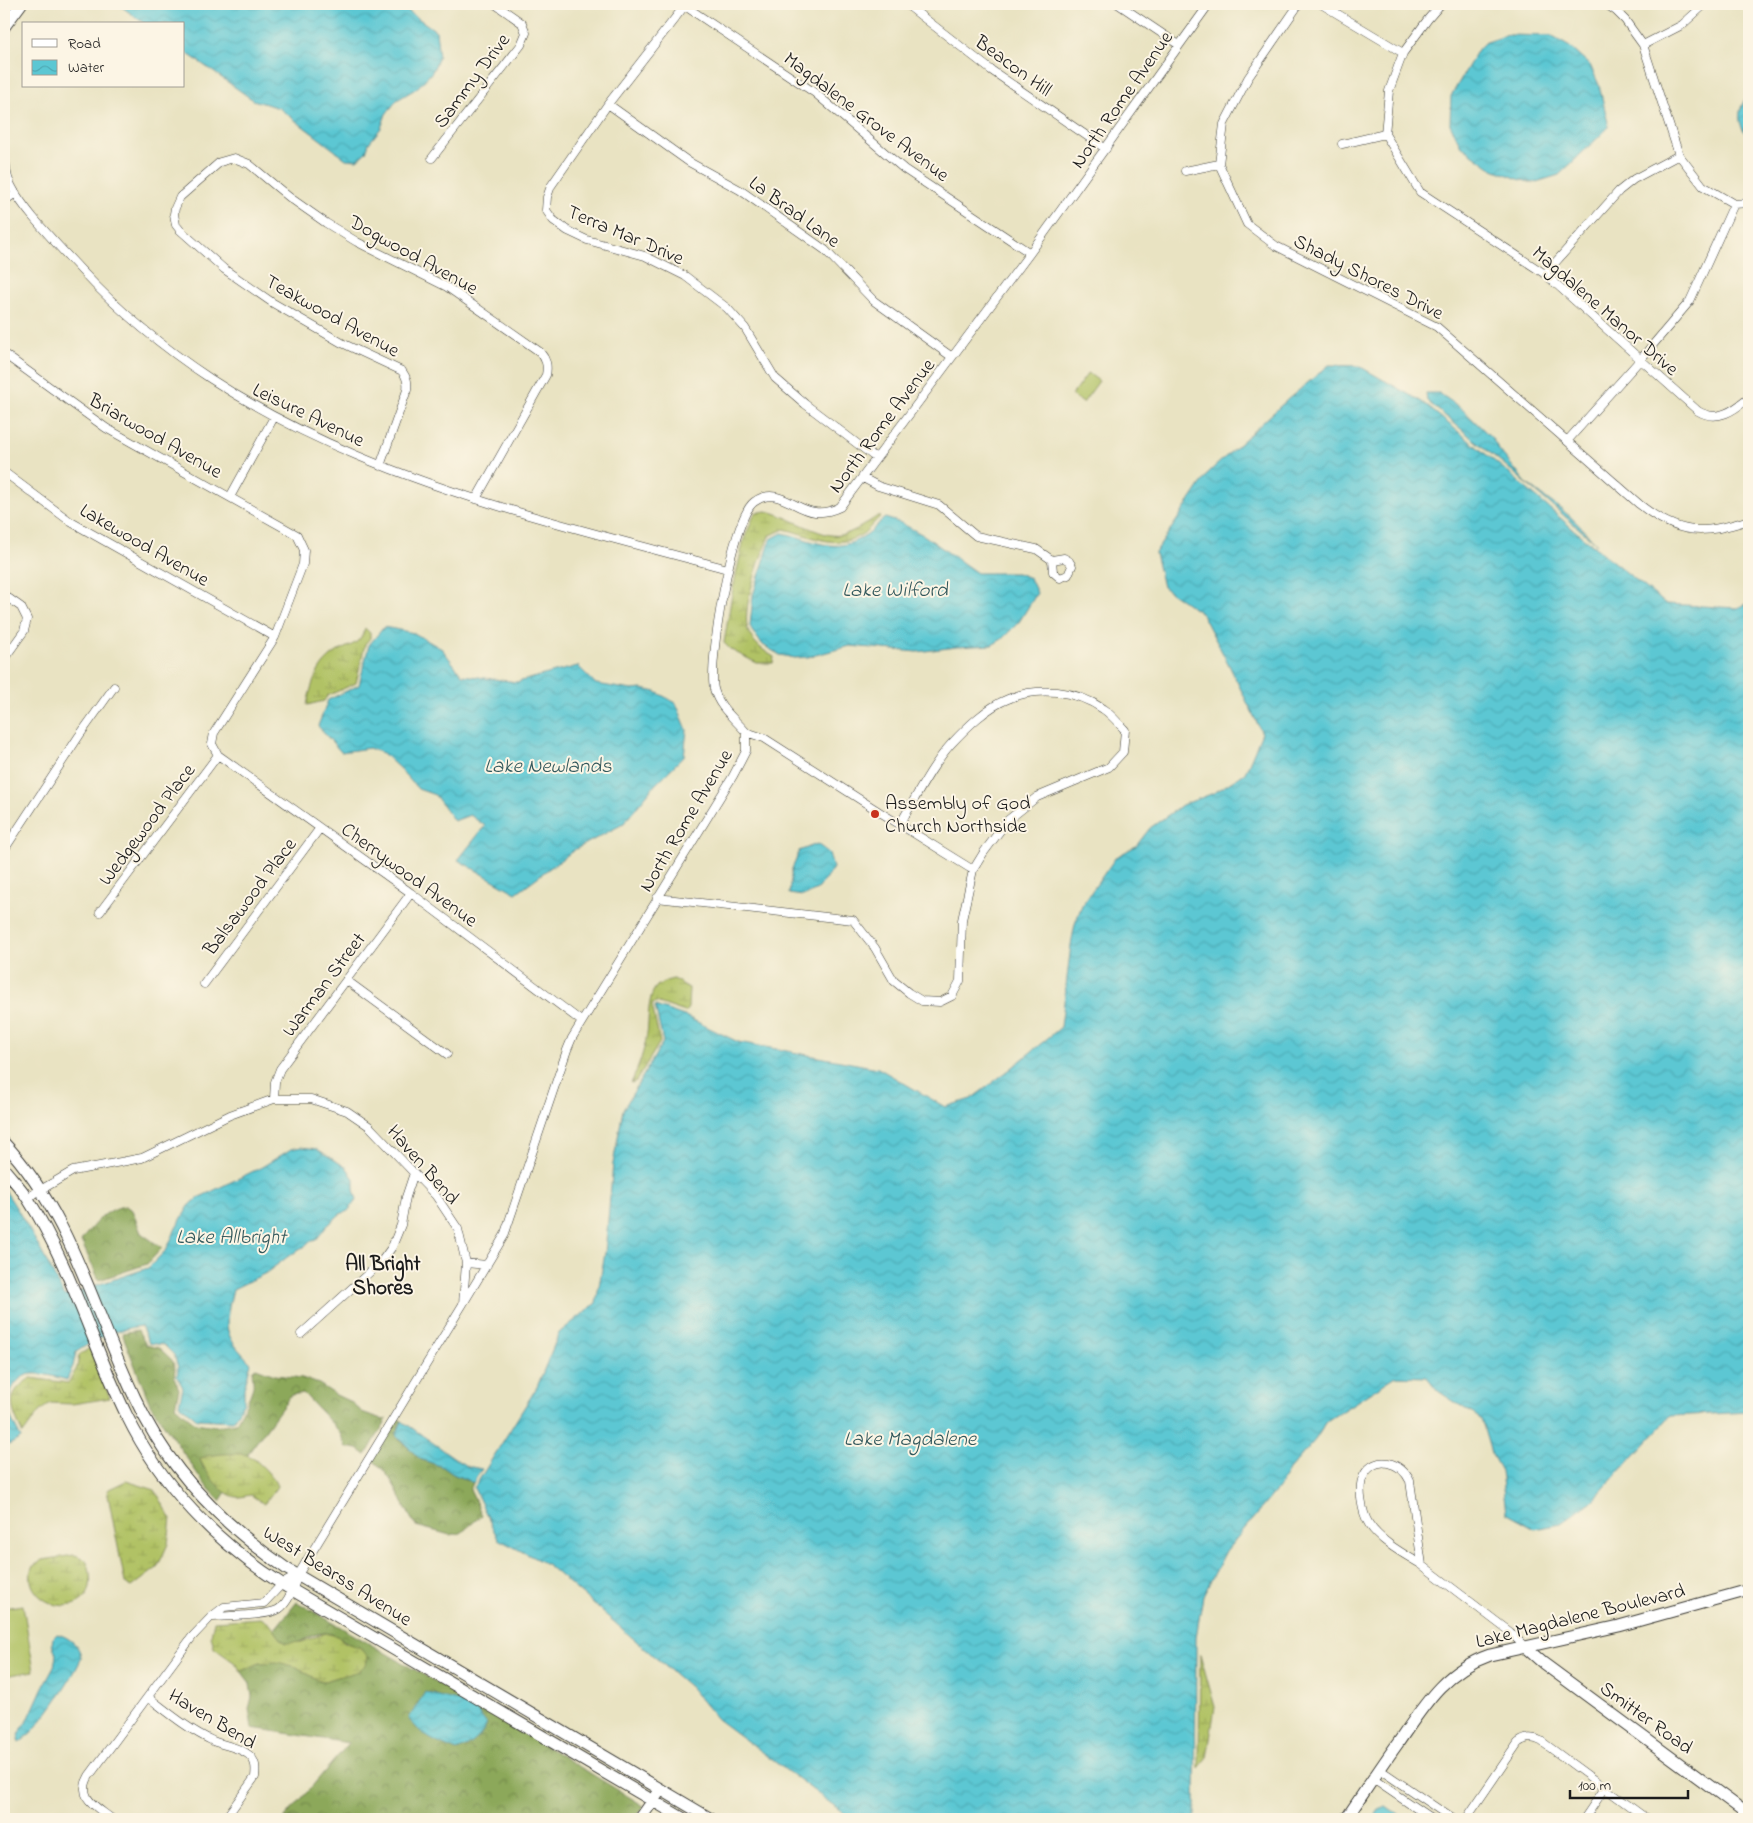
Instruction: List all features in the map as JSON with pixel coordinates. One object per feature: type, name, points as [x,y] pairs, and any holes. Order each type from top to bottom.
[{"type":"main road","points":[[4,27],[21,4]]},
{"type":"main road","name":"West Bearss Avenue","points":[[4,1143],[41,1191],[58,1221],[89,1286],[110,1341],[135,1399],[150,1428],[177,1468],[205,1501],[246,1540],[298,1576],[711,1819]]},
{"type":"main road","name":"West Bearss Avenue","points":[[4,1169],[27,1198],[61,1260],[96,1345],[137,1435],[162,1473],[194,1512],[234,1550],[282,1584],[684,1819]]},
{"type":"main road","name":"Lake Magdalene Boulevard","points":[[1346,1819],[1426,1702],[1447,1679],[1479,1658],[1621,1625],[1749,1590]]},
{"type":"main road","name":"Smitter Road","points":[[1525,1647],[1543,1663],[1749,1815]]},
{"type":"main road","points":[[640,1819],[661,1790]]},
{"type":"street","name":"Sammy Drive","points":[[432,158],[521,45],[526,33],[522,23],[495,4]]},
{"type":"street","name":"Beacon Hill","points":[[906,4],[991,70],[1106,149]]},
{"type":"street","points":[[1118,4],[1179,45]]},
{"type":"street","name":"North Rome Avenue","points":[[463,1304],[504,1236],[566,1050],[581,1021],[733,776],[746,751],[746,732],[722,708],[714,689],[713,668],[722,596],[745,512],[755,501],[768,496],[781,497],[813,512],[829,512],[840,507],[1030,253],[1209,4]]},
{"type":"street","points":[[1185,171],[1219,164],[1224,124],[1248,78],[1299,4]]},
{"type":"street","points":[[1321,4],[1403,53]]},
{"type":"street","points":[[1342,144],[1385,134],[1389,91],[1403,53],[1441,4]]},
{"type":"street","points":[[1606,4],[1625,20],[1643,45],[1679,155],[1703,186],[1734,204],[1749,203]]},
{"type":"street","points":[[1643,45],[1674,30],[1705,4]]},
{"type":"street","name":"Terra Mar Drive","points":[[686,5],[608,104],[551,186],[546,197],[546,210],[553,220],[568,231],[587,240],[645,256],[685,276],[727,308],[745,328],[775,378],[805,404],[876,458]]},
{"type":"street","name":"Magdalene Grove Avenue","points":[[686,5],[815,93],[904,169],[1030,253]]},
{"type":"street","name":"La Brad Lane","points":[[608,104],[689,162],[740,190],[825,250],[874,301],[952,357]]},
{"type":"street","name":"Leisure Avenue","points":[[4,120],[6,166],[9,180],[34,217],[77,266],[132,320],[200,372],[243,400],[322,442],[380,466],[538,519],[728,569]]},
{"type":"street","name":"Magdalene Manor Drive","points":[[1385,134],[1420,192],[1545,274],[1703,414],[1714,416],[1726,414],[1749,398]]},
{"type":"street","points":[[1545,274],[1619,191],[1634,179],[1679,155]]},
{"type":"street","name":"Dogwood Avenue","points":[[184,192],[220,162],[234,158],[241,160],[326,223],[357,242],[447,287],[540,352],[547,363],[546,375],[476,499]]},
{"type":"street","name":"Shady Shores Drive","points":[[1219,164],[1247,224],[1276,246],[1437,327],[1651,514],[1682,528],[1704,531],[1719,529],[1749,520]]},
{"type":"street","name":"Teakwood Avenue","points":[[184,192],[175,208],[176,225],[204,252],[254,290],[293,316],[342,343],[397,368],[406,377],[408,383],[407,390],[380,466]]},
{"type":"street","points":[[4,201],[16,193]]},
{"type":"street","points":[[1568,440],[1640,360],[1694,295],[1734,204]]},
{"type":"street","name":"Briarwood Avenue","points":[[4,354],[106,428],[297,535],[304,550],[303,564],[275,637]]},
{"type":"street","points":[[230,496],[274,417]]},
{"type":"street","name":"Lakewood Avenue","points":[[4,472],[71,522],[275,637]]},
{"type":"street","points":[[863,478],[878,486],[939,505],[959,524],[976,536],[1036,548],[1052,560]]},
{"type":"street","points":[[4,594],[21,607],[27,619],[24,631],[4,659]]},
{"type":"street","points":[[218,755],[212,744],[214,733],[275,637]]},
{"type":"street","points":[[4,850],[79,736],[114,688]]},
{"type":"street","points":[[657,898],[853,920],[875,948],[894,981],[922,1001],[940,1002],[952,996],[960,981],[962,920],[973,870],[1008,820],[1037,797],[1109,767],[1123,752],[1125,730],[1103,709],[1082,697],[1063,692],[1032,692],[1008,699],[988,711],[950,745],[926,780],[900,824]]},
{"type":"street","points":[[746,732],[764,738],[973,870]]},
{"type":"street","name":"Cherrywood Avenue","points":[[218,755],[410,893],[581,1021]]},
{"type":"street","name":"Wedgewood Place","points":[[100,912],[218,755]]},
{"type":"street","name":"Balsawood Place","points":[[204,984],[320,828]]},
{"type":"street","name":"Warman Street","points":[[274,1099],[275,1082],[280,1069],[410,893]]},
{"type":"street","points":[[346,980],[447,1054]]},
{"type":"street","name":"Haven Bend","points":[[27,1198],[73,1171],[142,1158],[230,1115],[274,1099],[311,1099],[347,1111],[369,1126],[436,1196],[458,1229],[466,1263],[463,1304],[298,1576],[293,1590],[281,1608],[271,1614],[210,1617]]},
{"type":"street","points":[[301,1334],[381,1262],[392,1247],[401,1225],[406,1197],[414,1173]]},
{"type":"street","points":[[466,1263],[487,1265]]},
{"type":"street","points":[[137,1435],[150,1428]]},
{"type":"street","points":[[1422,1565],[1410,1481],[1406,1473],[1399,1466],[1390,1463],[1371,1467],[1363,1476],[1361,1487],[1365,1514],[1369,1524],[1387,1542],[1422,1565],[1510,1632],[1525,1647]]},
{"type":"street","name":"Haven Bend","points":[[85,1795],[85,1784],[89,1776],[192,1637],[210,1617],[224,1607],[264,1603],[282,1584],[298,1576]]},
{"type":"street","points":[[241,1605],[242,1615]]},
{"type":"street","name":"Haven Bend","points":[[148,1697],[214,1742],[242,1750],[253,1758],[256,1770],[255,1777],[225,1819]]},
{"type":"street","points":[[1466,1819],[1515,1747],[1526,1738],[1531,1737],[1541,1741],[1647,1819]]},
{"type":"street","points":[[1376,1774],[1429,1803],[1453,1819]]},
{"type":"street","points":[[1376,1774],[1432,1819]]},
{"type":"street","points":[[1584,1819],[1605,1788]]},
{"type":"street","points":[[77,1799],[85,1795],[88,1800],[112,1819]]},
{"type":"street","points":[[1422,1812],[1429,1803]]},
{"type":"green space","points":[[1088,373],[1099,381],[1083,403],[1072,395]]},
{"type":"green space","points":[[766,511],[832,535],[850,532],[881,516],[864,533],[854,539],[844,541],[834,542],[814,538],[784,529],[769,536],[752,585],[747,612],[747,624],[749,633],[756,644],[774,657],[773,663],[757,663],[731,650],[724,643],[733,588],[744,539],[755,513]]},
{"type":"green space","points":[[365,628],[370,633],[370,638],[365,644],[356,683],[327,696],[324,701],[307,705],[313,683],[323,664],[334,654],[356,642]]},
{"type":"green space","points":[[673,979],[689,988],[688,1008],[685,1012],[656,1002],[652,1005],[660,1042],[636,1081],[631,1083],[644,1047],[653,991],[660,984]]},
{"type":"green space","points":[[125,1206],[132,1210],[141,1233],[162,1248],[147,1264],[99,1280],[81,1241],[105,1214]]},
{"type":"green space","points":[[138,1330],[146,1345],[159,1348],[172,1360],[175,1368],[174,1377],[179,1389],[175,1406],[195,1423],[216,1426],[236,1423],[252,1391],[252,1372],[256,1368],[275,1375],[302,1378],[319,1384],[351,1402],[362,1412],[384,1420],[387,1419],[366,1455],[358,1449],[346,1447],[339,1431],[303,1393],[291,1395],[247,1455],[237,1454],[200,1459],[203,1467],[226,1492],[220,1501],[203,1482],[150,1404],[122,1333]]},
{"type":"green space","points":[[90,1348],[110,1398],[72,1404],[50,1403],[39,1412],[23,1434],[13,1410],[13,1396],[16,1390],[31,1378],[68,1383],[77,1368],[79,1355]]},
{"type":"green space","points":[[397,1418],[402,1421],[399,1424],[398,1438],[420,1459],[443,1467],[473,1483],[470,1490],[482,1515],[461,1533],[450,1535],[416,1526],[392,1482],[372,1460]]},
{"type":"green space","points":[[223,1454],[247,1455],[269,1473],[277,1486],[264,1504],[251,1495],[239,1497],[227,1493],[221,1489],[206,1471],[200,1459],[206,1456]]},
{"type":"green space","points":[[126,1481],[155,1490],[171,1518],[168,1544],[157,1568],[132,1587],[125,1583],[107,1490]]},
{"type":"green space","points":[[74,1555],[84,1559],[89,1566],[89,1589],[82,1600],[72,1605],[59,1605],[47,1601],[37,1593],[31,1581],[32,1567],[43,1560]]},
{"type":"green space","points":[[297,1602],[521,1731],[644,1806],[635,1819],[284,1819],[349,1743],[252,1728],[249,1709],[252,1697],[250,1683],[241,1671],[260,1663],[277,1661],[297,1667],[316,1679],[324,1681],[359,1671],[366,1664],[368,1657],[341,1638],[329,1633],[316,1634],[293,1644],[281,1639],[274,1630]]},
{"type":"green space","points":[[23,1605],[34,1671],[4,1676],[4,1608]]},
{"type":"green space","points":[[261,1618],[270,1624],[286,1643],[302,1642],[325,1633],[337,1636],[346,1643],[361,1648],[368,1657],[366,1664],[359,1671],[324,1681],[316,1679],[297,1667],[277,1662],[260,1663],[241,1671],[235,1663],[214,1648],[211,1635],[214,1621]]},
{"type":"green space","points":[[1200,1654],[1215,1707],[1207,1758],[1199,1768]]},
{"type":"water","points":[[118,4],[398,4],[436,31],[439,57],[432,72],[417,88],[397,100],[386,114],[381,128],[369,143],[366,152],[357,160],[346,159],[279,108],[253,100],[185,52],[185,22],[142,22]]},
{"type":"water","points":[[1508,35],[1551,36],[1570,47],[1590,65],[1599,85],[1609,127],[1559,175],[1533,183],[1493,169],[1461,146],[1450,124],[1451,96],[1479,48],[1484,43]]},
{"type":"water","points":[[1749,94],[1749,136],[1740,121],[1740,110]]},
{"type":"water","name":"Lake Magdalene","points":[[1329,365],[1359,366],[1422,402],[1504,469],[1581,536],[1666,604],[1737,608],[1749,603],[1749,1412],[1671,1416],[1592,1501],[1561,1524],[1535,1529],[1506,1513],[1501,1471],[1491,1453],[1481,1419],[1438,1391],[1427,1377],[1396,1376],[1328,1420],[1315,1440],[1289,1470],[1280,1486],[1226,1551],[1203,1596],[1196,1637],[1195,1819],[852,1819],[717,1719],[693,1690],[548,1565],[498,1539],[474,1488],[537,1387],[559,1333],[596,1303],[605,1253],[613,1164],[623,1110],[663,1042],[655,1006],[687,1017],[738,1042],[878,1068],[945,1107],[971,1099],[1061,1027],[1071,945],[1075,924],[1082,905],[1116,857],[1136,846],[1150,828],[1182,805],[1214,793],[1245,773],[1262,733],[1202,614],[1163,587],[1155,553],[1209,472],[1287,400]]},
{"type":"water","points":[[1426,393],[1439,393],[1462,409],[1492,438],[1499,450],[1526,483],[1571,517],[1597,544],[1427,401]]},
{"type":"water","name":"Lake Wilford","points":[[885,518],[901,523],[925,536],[977,573],[1017,573],[1030,578],[1037,593],[1019,622],[1002,639],[992,645],[917,652],[850,646],[808,657],[795,658],[780,655],[763,645],[750,626],[753,595],[771,539],[782,533],[823,544],[843,545],[867,534]]},
{"type":"water","name":"Lake Newlands","points":[[384,627],[414,633],[442,649],[462,675],[517,682],[578,666],[596,684],[656,692],[676,703],[687,730],[684,756],[654,786],[623,824],[574,850],[516,893],[458,860],[485,826],[470,815],[454,821],[435,795],[418,789],[383,753],[369,748],[341,752],[318,726],[328,700],[359,685],[369,645]]},
{"type":"water","points":[[817,844],[829,853],[833,868],[819,888],[803,896],[789,894],[792,869],[799,851]]},
{"type":"water","name":"Lake Allbright","points":[[301,1147],[317,1149],[347,1168],[354,1179],[354,1190],[357,1199],[348,1211],[340,1214],[326,1227],[316,1240],[309,1242],[266,1273],[233,1289],[228,1313],[228,1330],[235,1345],[251,1363],[244,1388],[244,1402],[233,1421],[197,1419],[179,1404],[183,1388],[177,1376],[178,1367],[174,1355],[164,1345],[149,1343],[141,1326],[107,1335],[76,1352],[67,1380],[36,1374],[26,1375],[21,1378],[10,1394],[8,1407],[10,1416],[21,1438],[4,1448],[4,1189],[36,1241],[64,1296],[148,1268],[167,1249],[176,1228],[189,1206],[198,1198],[262,1167],[291,1149]]},
{"type":"water","points":[[402,1421],[466,1466],[482,1469],[473,1483],[443,1467],[420,1459],[396,1435]]},
{"type":"water","points":[[57,1634],[66,1637],[77,1646],[81,1659],[53,1705],[35,1728],[19,1743],[18,1739],[21,1730],[28,1720],[54,1667],[56,1654],[52,1644],[53,1638]]},
{"type":"water","points":[[425,1692],[457,1701],[475,1709],[487,1724],[471,1744],[457,1751],[437,1742],[424,1735],[409,1718]]},
{"type":"water","points":[[1386,1806],[1405,1819],[1373,1819],[1378,1809]]},
{"type":"place","name":"Assembly of God Church Northside","points":[[875,814]]},
{"type":"district","name":"All Bright Shores","points":[[383,1275]]}]
